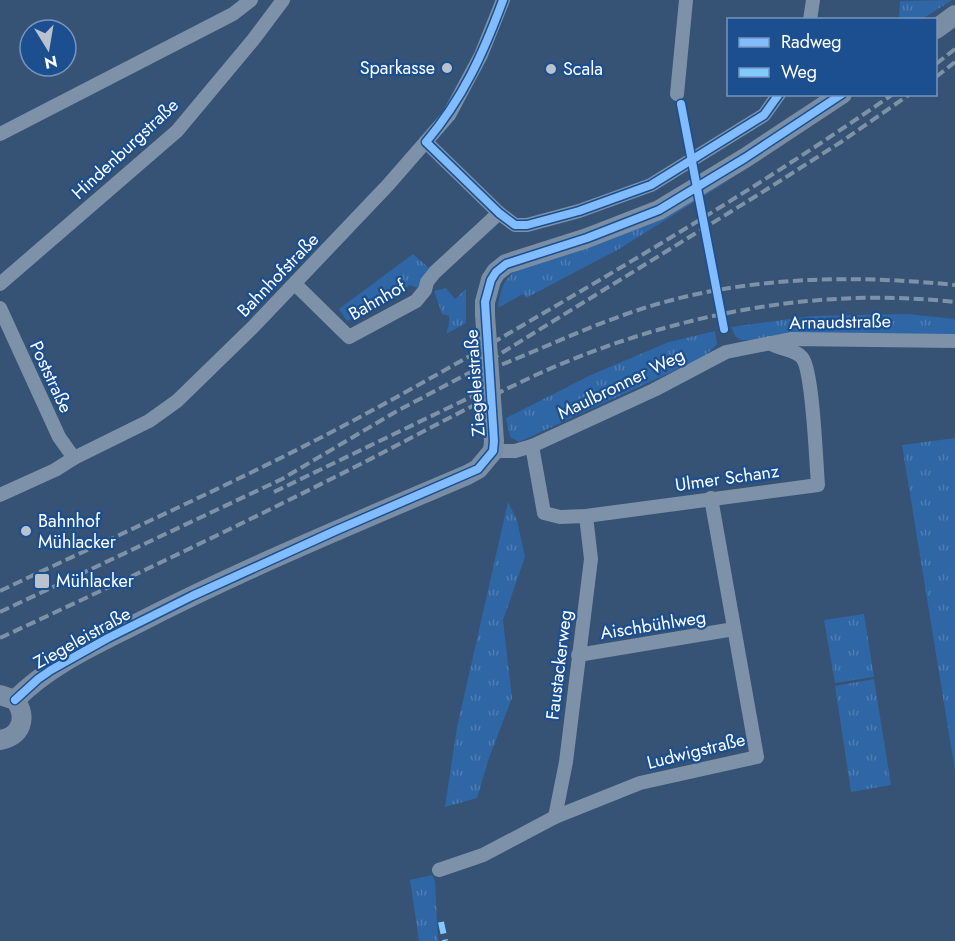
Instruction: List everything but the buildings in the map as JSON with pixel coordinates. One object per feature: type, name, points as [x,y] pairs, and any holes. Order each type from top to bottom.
[{"type":"street","points":[[0,134],[233,14],[251,0]]},
{"type":"street","name":"Hindenburgstraße","points":[[0,284],[177,130],[254,39],[283,0]]},
{"type":"street","name":"Bahnhofstraße","points":[[0,495],[55,470],[74,458],[149,421],[177,401],[295,284],[449,115],[481,55],[503,0]]},
{"type":"street","points":[[677,94],[686,0]]},
{"type":"street","points":[[810,18],[813,0]]},
{"type":"street","points":[[937,28],[955,15]]},
{"type":"street","points":[[426,142],[499,213],[514,225],[527,225],[579,211],[651,185],[764,115],[778,96]]},
{"type":"street","name":"Ziegeleistraße","points":[[0,740],[8,739],[20,728],[22,714],[8,698],[118,633],[192,596],[478,470],[493,451],[494,441],[485,315],[488,291],[496,272],[513,262],[586,238],[659,210],[745,158],[839,96]]},
{"type":"street","name":"Bahnhof","points":[[295,284],[349,337],[416,301],[435,272],[499,213]]},
{"type":"street","name":"Poststraße","points":[[0,308],[59,436],[74,458]]},
{"type":"street","name":"Arnaudstraße","points":[[726,352],[791,339],[955,341]]},
{"type":"street","name":"Ulmer Schanz","points":[[532,446],[544,513],[560,517],[586,516],[818,485],[809,377],[803,359],[797,354],[770,343]]},
{"type":"street","name":"Maulbronner Weg","points":[[532,446],[654,390],[726,352]]},
{"type":"street","name":"Ziegeleistraße","points":[[493,451],[505,452],[532,446]]},
{"type":"street","name":"Ludwigstraße","points":[[439,870],[483,855],[555,817],[640,783],[757,757],[711,498]]},
{"type":"street","name":"Faustackerweg","points":[[555,817],[566,762],[591,559],[586,516]]},
{"type":"street","name":"Aischbühlweg","points":[[578,655],[734,629]]},
{"type":"green space","points":[[952,0],[924,18],[899,18],[900,1]]},
{"type":"green space","points":[[733,178],[619,249],[526,298],[523,294],[498,308],[502,287],[515,271],[662,217]]},
{"type":"green space","points":[[413,254],[430,269],[421,279],[418,288],[410,285],[347,321],[339,309]]},
{"type":"green space","points":[[446,288],[455,299],[466,289],[466,323],[446,334],[449,316],[442,314],[434,291]]},
{"type":"green space","points":[[908,314],[955,319],[955,337],[741,340],[736,337],[731,327],[812,316]]},
{"type":"green space","points":[[715,331],[717,344],[704,357],[519,442],[510,437],[506,418],[593,374],[669,342]]},
{"type":"green space","points":[[955,438],[955,771],[902,445]]},
{"type":"green space","points":[[508,502],[517,520],[525,557],[503,620],[512,698],[489,758],[477,798],[445,807],[457,727]]},
{"type":"green space","points":[[864,614],[874,677],[835,683],[824,620]]},
{"type":"green space","points":[[874,679],[891,785],[851,792],[835,686]]},
{"type":"green space","points":[[432,875],[435,881],[438,941],[419,941],[410,880]]},
{"type":"railway","points":[[937,63],[955,49]]},
{"type":"railway","points":[[937,76],[955,62]]},
{"type":"railway","points":[[0,591],[201,497],[417,386],[696,222],[815,147],[890,96]]},
{"type":"railway","points":[[0,612],[282,479],[397,411],[469,373],[761,193],[907,96]]},
{"type":"railway","points":[[475,375],[637,310],[733,287],[844,279],[955,285]]},
{"type":"railway","points":[[0,638],[252,518],[512,386],[587,354],[638,336],[742,310],[795,302],[848,298],[902,298],[955,302]]},
{"type":"railway","points":[[274,492],[477,394]]},
{"type":"marked path","points":[[441,922],[445,941]]},
{"type":"cycle path","points":[[503,0],[471,75],[451,109],[426,142],[499,213],[515,225],[527,225],[579,211],[651,185],[764,115],[778,96]]},
{"type":"cycle path","points":[[15,700],[51,670],[108,638],[192,596],[478,469],[493,451],[494,441],[485,302],[491,280],[496,272],[506,264],[587,238],[659,210],[745,158],[839,96]]},
{"type":"cycle path","points":[[681,104],[724,329]]},
{"type":"place","name":"Sparkasse","points":[[447,68]]},
{"type":"place","name":"Scala","points":[[551,69]]},
{"type":"place","name":"Bahnhof Mühlacker","points":[[26,531]]},
{"type":"place","name":"Mühlacker","points":[[42,581]]}]
